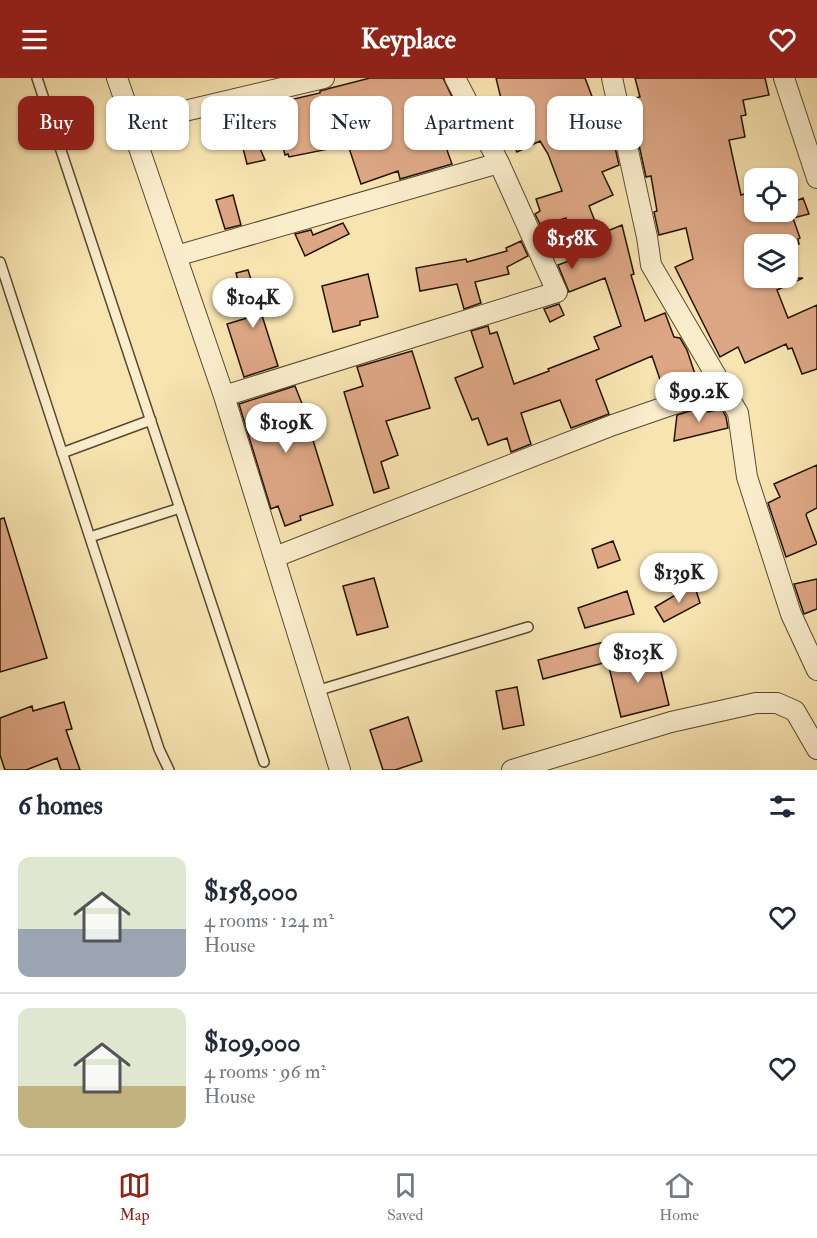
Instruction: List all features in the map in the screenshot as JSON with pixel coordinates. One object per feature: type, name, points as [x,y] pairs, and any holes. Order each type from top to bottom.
[{"type":"street","points":[[117,78],[124,96]]},
{"type":"street","points":[[189,110],[324,78]]},
{"type":"street","points":[[224,396],[557,292],[499,163],[455,78]]},
{"type":"street","points":[[612,78],[647,237],[651,265],[738,413],[747,477],[791,614],[817,670]]},
{"type":"street","points":[[784,78],[817,178]]},
{"type":"street","points":[[140,150],[224,396],[340,770]]},
{"type":"street","points":[[176,256],[499,163]]},
{"type":"street","points":[[275,556],[613,425],[723,387]]},
{"type":"street","points":[[512,770],[671,722],[756,703],[777,703],[795,711],[817,749]]},
{"type":"lane","points":[[37,78],[264,762]]},
{"type":"lane","points":[[0,262],[159,749],[169,770]]},
{"type":"lane","points":[[62,453],[150,420]]},
{"type":"lane","points":[[90,537],[180,508]]},
{"type":"lane","points":[[316,691],[528,627]]},
{"type":"building","points":[[370,78],[443,78],[452,96],[404,96],[404,150],[447,150],[452,164],[400,179],[398,171],[361,184],[350,150],[392,150],[392,96],[310,96],[310,150],[323,150],[289,157],[288,154],[285,155],[284,150],[298,150],[298,98],[320,93],[320,91]]},
{"type":"building","points":[[496,78],[585,78],[592,96],[547,96],[547,150],[616,150],[619,165],[602,172],[613,195],[589,206],[600,234],[622,225],[634,274],[631,275],[645,321],[665,313],[674,337],[680,338],[687,350],[698,383],[665,394],[652,356],[596,380],[609,414],[571,428],[560,400],[521,413],[531,444],[511,452],[507,438],[488,445],[478,418],[472,420],[455,378],[483,367],[471,331],[488,326],[490,334],[497,332],[514,384],[599,349],[594,337],[621,326],[605,278],[569,292],[558,265],[577,258],[566,218],[541,226],[535,214],[540,211],[536,199],[562,191],[548,154],[540,141],[535,143],[535,96],[500,96]]},
{"type":"building","points":[[635,78],[765,78],[769,95],[743,100],[746,115],[741,116],[745,137],[729,140],[741,195],[744,194],[744,222],[794,222],[800,238],[798,239],[798,234],[744,234],[744,288],[781,288],[777,290],[788,318],[817,305],[817,369],[802,374],[792,348],[788,349],[786,344],[745,363],[738,347],[720,357],[675,267],[693,259],[686,228],[659,235],[654,212],[657,211],[651,176],[646,177],[640,150],[643,150],[643,96],[640,96]]},
{"type":"building","points":[[244,150],[261,150],[265,160],[247,164]]},
{"type":"building","points":[[233,195],[241,225],[225,229],[216,200]]},
{"type":"building","points":[[803,198],[809,214],[798,217],[798,200]]},
{"type":"building","points":[[343,223],[349,234],[305,256],[295,234],[311,230],[313,235]]},
{"type":"building","points":[[521,241],[528,256],[507,267],[509,274],[475,282],[481,303],[464,309],[457,284],[420,291],[416,268],[466,259],[467,262],[507,251],[506,248]]},
{"type":"building","points":[[248,270],[253,286],[266,283],[271,303],[259,306],[278,366],[244,377],[227,324],[247,318],[236,273]]},
{"type":"building","points":[[368,274],[378,317],[360,321],[360,325],[333,332],[322,286]]},
{"type":"building","points":[[559,304],[564,315],[550,322],[544,309]]},
{"type":"building","points":[[412,351],[430,408],[386,421],[398,455],[381,462],[389,488],[374,493],[344,392],[363,386],[357,367]]},
{"type":"building","points":[[295,386],[310,424],[308,424],[333,505],[300,516],[301,520],[285,526],[278,506],[271,509],[239,404]]},
{"type":"building","points":[[706,406],[708,412],[722,409],[728,428],[674,441],[677,415]]},
{"type":"building","points":[[817,465],[817,508],[806,515],[817,544],[786,557],[768,503],[780,497],[774,484]]},
{"type":"building","points":[[4,518],[47,658],[0,672],[0,519]]},
{"type":"building","points":[[613,541],[620,560],[598,568],[592,549]]},
{"type":"building","points":[[374,578],[388,627],[357,635],[343,586]]},
{"type":"building","points":[[817,579],[817,609],[804,614],[794,584]]},
{"type":"building","points":[[694,584],[700,603],[664,622],[655,607]]},
{"type":"building","points":[[627,591],[634,614],[585,628],[578,608]]},
{"type":"building","points":[[604,642],[611,661],[543,679],[538,660]]},
{"type":"building","points":[[656,651],[669,705],[621,717],[608,663]]},
{"type":"building","points":[[517,687],[524,725],[503,729],[496,691]]},
{"type":"building","points":[[64,702],[72,729],[66,730],[80,770],[61,770],[57,758],[26,770],[5,770],[0,755],[0,718],[32,706],[33,711]]},
{"type":"building","points":[[408,717],[422,761],[395,770],[383,770],[370,730]]}]
